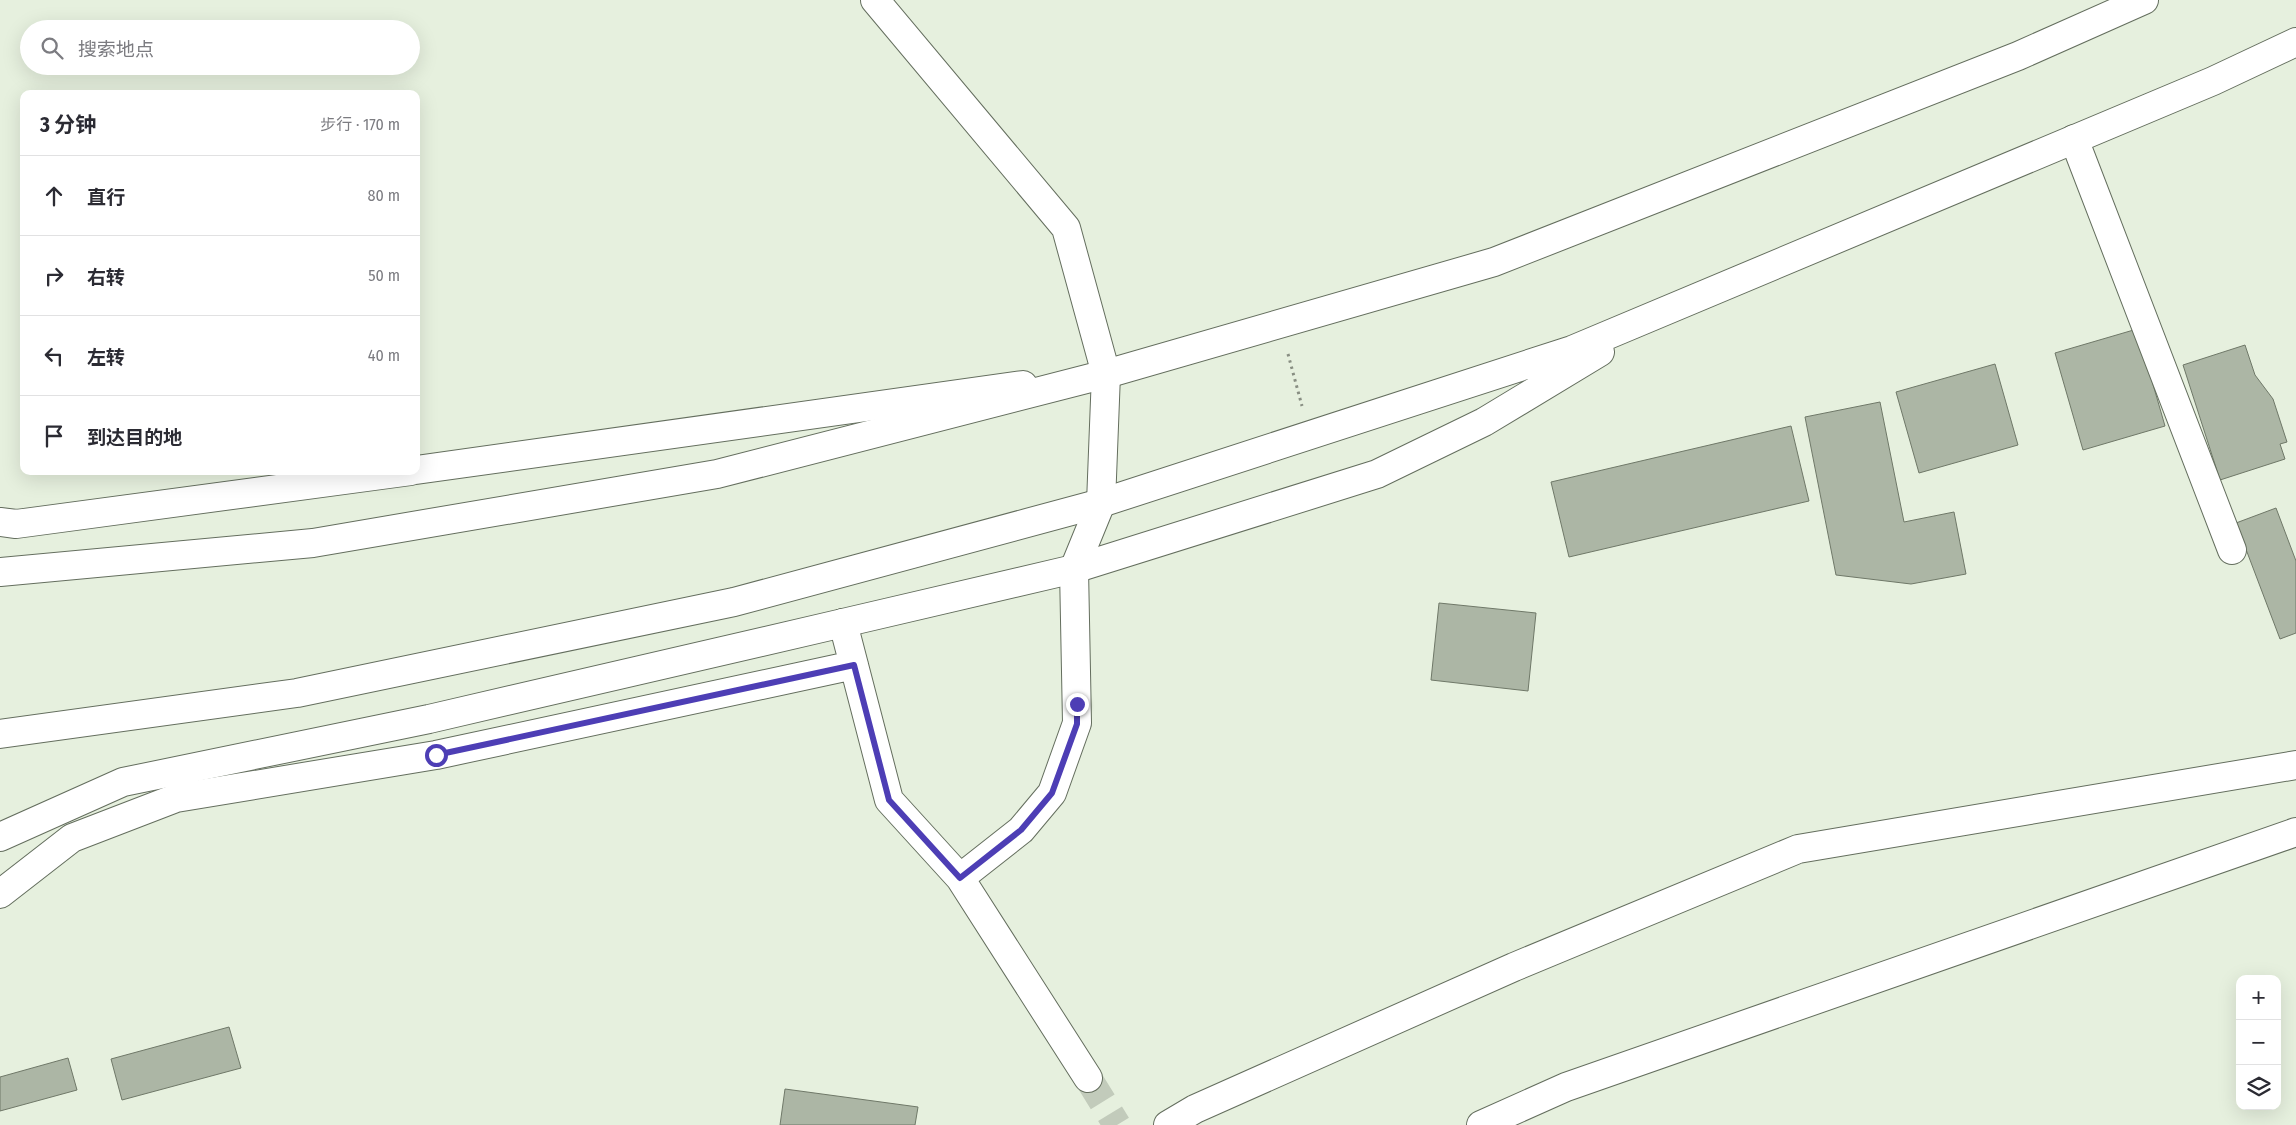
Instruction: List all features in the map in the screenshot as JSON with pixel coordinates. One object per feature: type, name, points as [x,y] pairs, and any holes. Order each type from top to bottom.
[{"type":"main road","points":[[875,0],[1066,228],[1106,374],[1101,503],[1074,568],[1077,724],[1052,793],[1021,830],[960,878]]},
{"type":"main road","points":[[0,572],[313,543],[717,474],[1106,374],[1494,262],[2018,56],[2144,0]]},
{"type":"main road","points":[[0,734],[296,693],[734,602],[1101,503],[1572,350],[2213,81],[2296,42]]},
{"type":"main road","points":[[2074,139],[2232,550]]},
{"type":"main road","points":[[0,837],[123,782],[430,719],[1074,568],[1377,474],[1484,422],[1680,304]]},
{"type":"main road","points":[[420,469],[1106,374]]},
{"type":"main road","points":[[0,522],[16,524],[381,475]]},
{"type":"main road","points":[[843,622],[889,800],[960,878],[1088,1078]]},
{"type":"main road","points":[[0,894],[72,838],[176,798],[436,755],[854,665]]},
{"type":"main road","points":[[1168,1125],[1194,1110],[1514,967],[1798,849],[2296,765]]},
{"type":"main road","points":[[1482,1125],[1566,1087],[2296,832]]},
{"type":"building","points":[[2137,329],[2165,426],[2083,450],[2055,353]]},
{"type":"building","points":[[2245,345],[2255,375],[2273,399],[2287,442],[2280,444],[2285,459],[2220,480],[2183,365]]},
{"type":"building","points":[[1995,364],[2018,445],[1919,473],[1896,392]]},
{"type":"building","points":[[1880,402],[1904,522],[1954,512],[1966,574],[1911,584],[1836,575],[1805,417]]},
{"type":"building","points":[[1791,426],[1809,501],[1569,557],[1551,482]]},
{"type":"building","points":[[2276,508],[2296,561],[2296,633],[2280,639],[2236,523]]},
{"type":"building","points":[[1439,603],[1536,613],[1528,691],[1431,680]]},
{"type":"building","points":[[229,1027],[241,1068],[122,1100],[111,1059]]},
{"type":"building","points":[[68,1058],[77,1090],[0,1111],[0,1077]]},
{"type":"building","points":[[785,1089],[918,1107],[915,1125],[780,1125]]},
{"type":"tunnel","points":[[1088,1078],[1117,1125]]},
{"type":"route","points":[[436,755],[854,665],[889,800],[960,878],[1021,830],[1052,793],[1077,724],[1077,704]]}]
